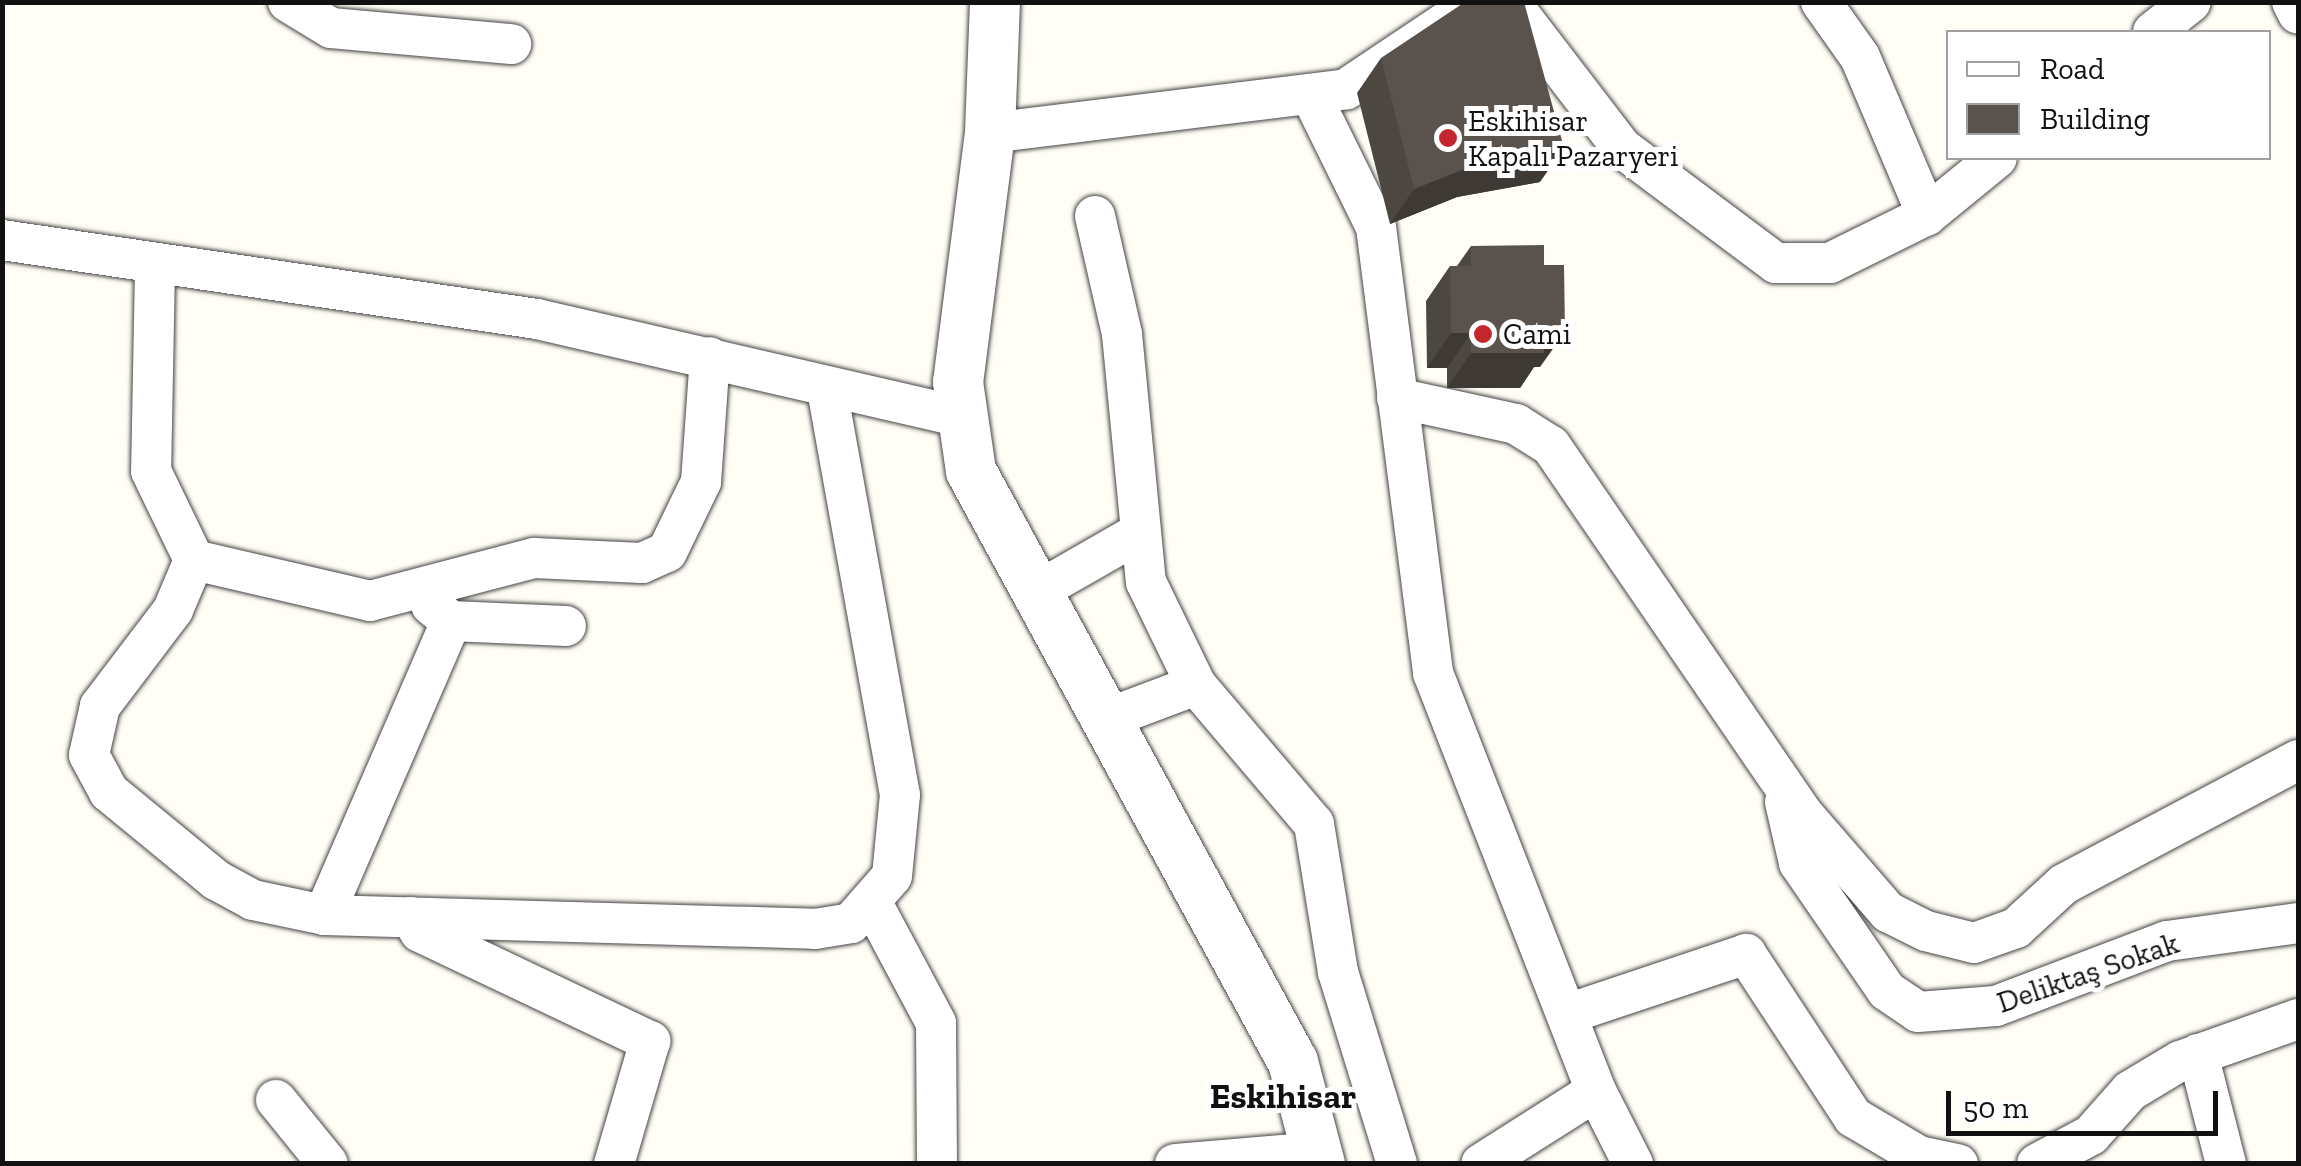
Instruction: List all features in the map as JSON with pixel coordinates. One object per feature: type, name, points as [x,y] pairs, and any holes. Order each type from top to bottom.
[{"type":"street","points":[[288,2],[331,28],[512,44]]},
{"type":"street","points":[[995,2],[990,133],[964,304],[963,417],[972,471],[1036,592],[1111,716],[1293,1062],[1320,1158],[1175,1164]]},
{"type":"street","points":[[990,133],[1346,89],[1476,2]]},
{"type":"street","points":[[1510,2],[1622,148],[1776,263],[1830,263],[1928,215],[1995,160]]},
{"type":"street","points":[[1822,2],[1860,57],[1928,215]]},
{"type":"street","points":[[2156,30],[2191,2]]},
{"type":"street","points":[[2292,2],[2298,14]]},
{"type":"street","points":[[1311,95],[1376,227],[1432,674],[1596,1091],[1634,1164]]},
{"type":"street","points":[[1095,216],[1122,334],[1146,582],[1196,684],[1314,824],[1338,972],[1397,1164]]},
{"type":"street","points":[[2,240],[155,268],[538,319],[710,357],[827,390],[963,417]]},
{"type":"street","points":[[155,268],[152,471],[194,560],[173,610],[100,706],[89,755],[109,792],[216,880],[253,900],[324,914],[814,929],[850,922],[872,904],[901,846],[900,794],[827,390]]},
{"type":"street","points":[[194,560],[370,601],[417,593],[534,558],[642,563],[667,552],[688,526],[701,482],[710,357]]},
{"type":"street","name":"Deliktaş Sokak","points":[[1397,398],[1516,424],[1551,446],[1845,869],[1888,912],[1926,931],[1974,943],[2016,928],[2064,884],[2298,760]]},
{"type":"street","points":[[1036,592],[1140,532]]},
{"type":"street","points":[[417,593],[451,621],[566,626]]},
{"type":"street","points":[[324,914],[451,621]]},
{"type":"street","points":[[1111,716],[1196,684]]},
{"type":"street","name":"Deliktaş Sokak","points":[[1779,778],[1799,863],[1887,991],[1918,1012],[1996,1006],[2167,941],[2298,923]]},
{"type":"street","points":[[872,904],[936,1023],[937,1164]]},
{"type":"street","points":[[410,917],[420,932],[650,1041],[614,1164]]},
{"type":"street","points":[[1567,1014],[1746,954],[1853,1117],[1918,1156],[1958,1164]]},
{"type":"street","points":[[2037,1164],[2090,1135],[2130,1091],[2198,1054],[2298,1020]]},
{"type":"street","points":[[2198,1054],[2226,1164]]},
{"type":"street","points":[[1481,1164],[1596,1091]]},
{"type":"street","points":[[276,1100],[328,1164]]},
{"type":"building","name":"Eskihisar Kapalı Pazaryeri","points":[[1465,2],[1524,2],[1564,148],[1482,162],[1414,189],[1381,58]]},
{"type":"building","points":[[1544,245],[1544,265],[1564,265],[1565,332],[1544,333],[1544,353],[1471,353],[1471,333],[1451,333],[1450,266],[1471,266],[1471,246]]},
{"type":"place","name":"Eskihisar Kapalı Pazaryeri","points":[[1448,138]]},
{"type":"place","name":"Cami","points":[[1483,334]]},
{"type":"district","name":"Eskihisar","points":[[1283,1096]]}]
